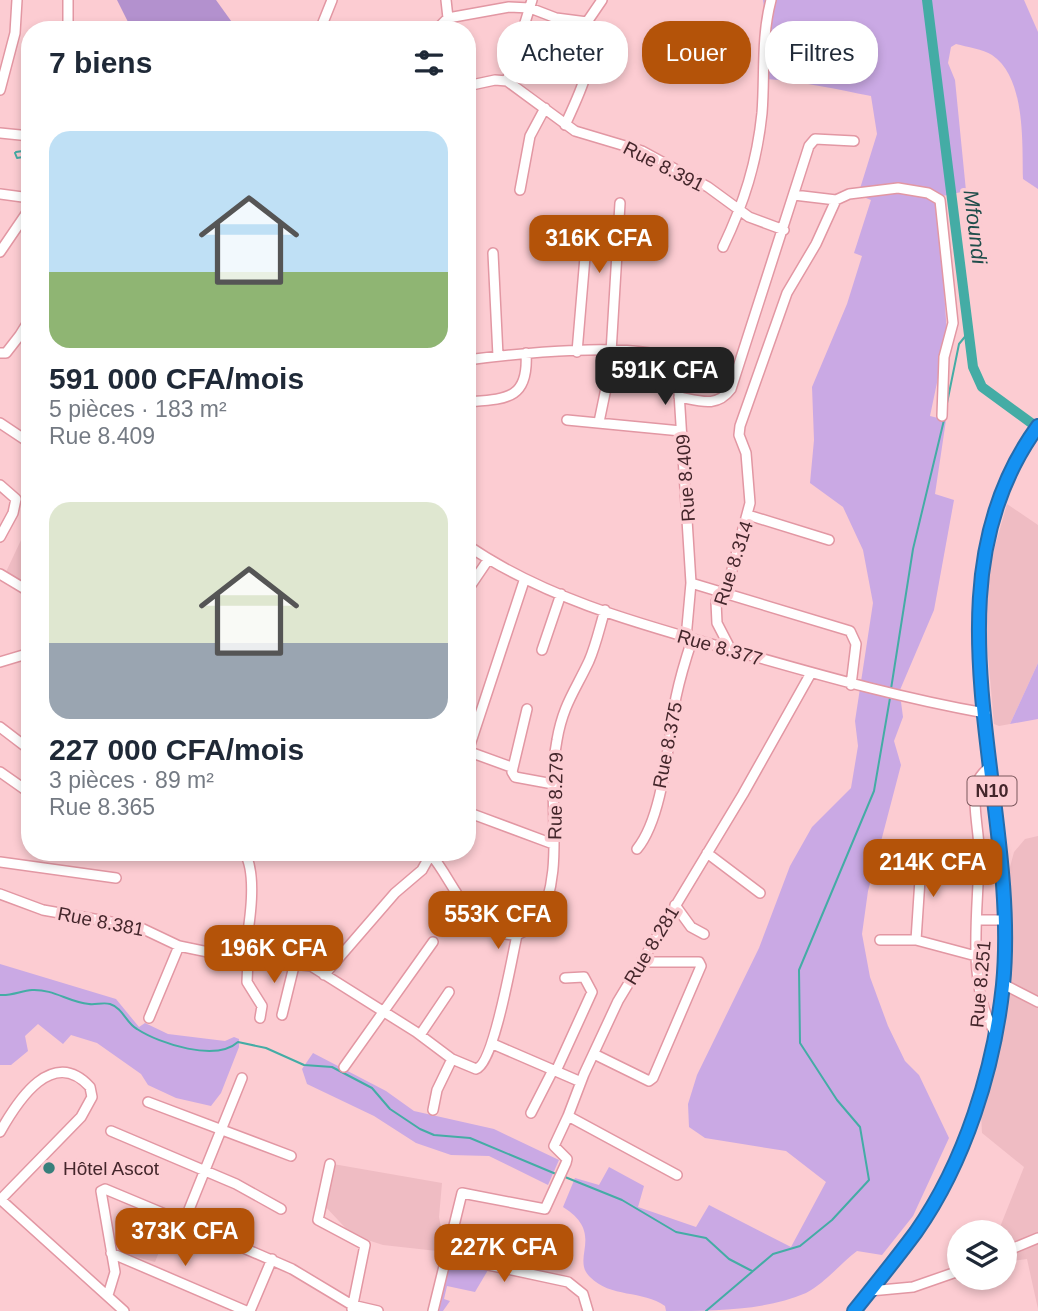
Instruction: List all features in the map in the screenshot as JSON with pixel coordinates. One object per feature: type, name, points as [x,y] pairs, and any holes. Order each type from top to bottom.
[{"type":"highway","name":"Rue 8.251","points":[[854,1311],[916,1231],[939,1194],[960,1152],[980,1095],[995,1032],[1003,984],[1003,920],[979,620],[984,563],[1003,489],[1035,430]]},
{"type":"street","points":[[0,90],[15,33],[17,0]]},
{"type":"street","points":[[68,0],[68,21]]},
{"type":"street","points":[[324,21],[332,0]]},
{"type":"street","points":[[446,0],[448,18]]},
{"type":"street","points":[[588,21],[602,0]]},
{"type":"street","points":[[723,247],[751,181],[759,139],[762,53],[771,0]]},
{"type":"street","points":[[526,21],[531,4]]},
{"type":"street","points":[[445,21],[448,18],[497,8],[531,4],[556,18],[579,21]]},
{"type":"street","points":[[476,84],[497,80]]},
{"type":"street","name":"Rue 8.391","points":[[511,84],[565,125],[585,135],[642,151],[682,172],[740,211],[784,230]]},
{"type":"street","points":[[565,125],[581,84]]},
{"type":"street","points":[[520,190],[530,136],[545,108]]},
{"type":"street","points":[[0,133],[21,135]]},
{"type":"street","points":[[679,397],[710,403],[725,397],[731,389],[809,146],[815,139],[854,141]]},
{"type":"street","points":[[794,195],[836,200],[849,194],[898,188],[928,193],[941,203],[953,323],[944,357],[942,416]]},
{"type":"street","points":[[0,194],[21,197]]},
{"type":"street","name":"Rue 8.314","points":[[731,650],[717,623],[716,602],[725,592],[748,515],[749,480],[746,453],[739,435],[740,426],[787,293],[816,244],[836,200]]},
{"type":"street","points":[[599,422],[610,369],[609,350],[620,203]]},
{"type":"street","points":[[0,252],[21,221]]},
{"type":"street","points":[[577,352],[586,245]]},
{"type":"street","points":[[493,253],[498,356]]},
{"type":"street","points":[[0,353],[6,353],[20,335]]},
{"type":"street","name":"Rue 8.409","points":[[476,359],[526,353],[629,350],[677,361],[691,583],[689,639]]},
{"type":"street","points":[[476,401],[500,399],[519,390],[527,374],[526,353]]},
{"type":"street","points":[[567,420],[681,431]]},
{"type":"street","points":[[0,423],[21,437]]},
{"type":"street","points":[[0,485],[16,499],[13,513],[0,537]]},
{"type":"street","points":[[748,515],[829,540]]},
{"type":"street","name":"Rue 8.377","points":[[476,551],[524,581],[689,639],[851,685],[985,713]]},
{"type":"street","points":[[476,578],[488,560]]},
{"type":"street","points":[[0,575],[21,587]]},
{"type":"street","points":[[476,725],[524,581]]},
{"type":"street","points":[[691,583],[850,632],[856,644],[851,685]]},
{"type":"street","points":[[541,650],[561,594]]},
{"type":"street","name":"Rue 8.279","points":[[517,934],[533,928],[539,920],[553,876],[553,764],[565,705],[588,662],[605,610]]},
{"type":"street","name":"Rue 8.375","points":[[637,849],[649,829],[656,805],[689,639]]},
{"type":"street","points":[[0,663],[21,656]]},
{"type":"street","name":"Rue 8.281","points":[[446,1256],[462,1193],[545,1209],[567,1158],[554,1146],[618,1000],[801,696],[811,673]]},
{"type":"street","points":[[527,709],[511,767],[515,777],[553,784]]},
{"type":"street","points":[[0,727],[21,743]]},
{"type":"street","points":[[476,755],[511,767]]},
{"type":"street","points":[[990,766],[977,782],[979,850],[976,956],[985,1016],[995,1032]]},
{"type":"street","points":[[0,772],[21,787]]},
{"type":"street","points":[[476,815],[554,844]]},
{"type":"street","points":[[916,940],[922,849],[979,850]]},
{"type":"street","points":[[707,853],[760,893]]},
{"type":"street","points":[[248,861],[251,893],[247,982],[262,1006],[260,1018]]},
{"type":"street","points":[[324,975],[395,893],[416,876],[425,861]]},
{"type":"street","points":[[433,1110],[437,1090],[452,1059],[480,1068],[493,1044],[517,934],[498,933],[480,923],[464,905],[435,861]]},
{"type":"street","points":[[0,862],[116,878]]},
{"type":"street","name":"Rue 8.381","points":[[0,894],[43,910],[139,927],[179,946],[246,958],[311,965],[420,1035],[452,1059]]},
{"type":"street","points":[[675,905],[691,927],[704,934]]},
{"type":"street","points":[[977,920],[1003,920]]},
{"type":"street","points":[[880,940],[916,940],[976,956]]},
{"type":"street","points":[[344,1067],[433,942]]},
{"type":"street","points":[[149,1018],[179,946]]},
{"type":"street","points":[[282,1014],[295,962]]},
{"type":"street","points":[[594,1054],[649,1081],[653,1078],[701,966],[699,962],[641,962]]},
{"type":"street","points":[[531,1113],[592,992],[584,977],[565,978]]},
{"type":"street","points":[[1003,984],[1038,1002]]},
{"type":"street","points":[[420,1035],[449,992]]},
{"type":"street","points":[[493,1044],[580,1082]]},
{"type":"street","points":[[0,1132],[3,1120],[38,1082],[53,1072],[68,1071],[90,1087],[92,1097],[81,1117],[0,1200],[124,1311]]},
{"type":"street","points":[[184,1222],[224,1129],[242,1078]]},
{"type":"street","points":[[148,1102],[291,1156]]},
{"type":"street","points":[[568,1116],[677,1175]]},
{"type":"street","points":[[111,1130],[260,1195],[281,1209]]},
{"type":"street","points":[[330,1164],[318,1220],[365,1245],[352,1308]]},
{"type":"street","points":[[108,1295],[114,1280],[100,1195],[105,1189],[272,1259],[352,1308],[378,1311]]},
{"type":"street","points":[[1017,1247],[1038,1238]]},
{"type":"street","points":[[111,1253],[248,1311],[272,1259]]},
{"type":"street","points":[[433,1311],[446,1256],[568,1282],[583,1294],[588,1311]]},
{"type":"street","points":[[870,1291],[913,1287],[947,1275]]},
{"type":"shaded area","points":[[117,0],[216,0],[231,21],[128,21]]},
{"type":"shaded area","points":[[763,0],[1024,0],[1038,32],[1038,189],[1023,179],[1020,112],[1011,79],[1003,65],[992,55],[956,44],[951,47],[948,63],[955,80],[966,191],[938,197],[947,335],[930,416],[946,420],[935,494],[954,500],[934,610],[897,697],[901,702],[903,717],[894,741],[901,765],[868,891],[862,934],[870,977],[888,1026],[905,1061],[919,1075],[949,1138],[913,1216],[882,1255],[857,1251],[813,1289],[790,1299],[756,1307],[666,1311],[665,1306],[656,1301],[607,1288],[590,1277],[583,1262],[583,1227],[576,1217],[563,1207],[575,1178],[599,1185],[609,1167],[644,1186],[638,1207],[696,1227],[709,1205],[791,1247],[826,1182],[786,1151],[705,1138],[689,1127],[688,1104],[697,1075],[759,948],[790,866],[812,827],[851,788],[858,746],[855,721],[873,603],[863,550],[843,507],[810,483],[814,440],[812,387],[847,304],[862,256],[854,253],[871,200],[858,195],[877,134],[871,96],[806,84],[878,84],[878,21],[766,21]]},
{"type":"shaded area","points":[[1007,504],[1038,525],[1038,663],[1010,724],[999,726],[994,724],[985,621],[991,560]]},
{"type":"shaded area","points":[[21,540],[21,584],[5,574]]},
{"type":"shaded area","points":[[1038,663],[1038,719],[1010,724]]},
{"type":"shaded area","points":[[1038,836],[1038,1309],[1027,1259],[1017,1260],[1017,1220],[1003,1220],[1024,1167],[982,1133],[980,1095],[994,1040],[1002,897],[1014,852],[1025,839]]},
{"type":"shaded area","points":[[0,964],[116,999],[139,1027],[145,1023],[168,1034],[225,1041],[234,1037],[239,1039],[239,1047],[221,1093],[211,1106],[176,1098],[148,1085],[141,1074],[97,1043],[71,1035],[63,1044],[38,1024],[25,1036],[28,1051],[11,1065],[0,1065]]},
{"type":"shaded area","points":[[313,1053],[386,1091],[414,1111],[494,1129],[559,1160],[548,1185],[489,1156],[451,1155],[416,1143],[374,1116],[307,1084],[302,1069]]},
{"type":"shaded area","points":[[333,1164],[442,1183],[439,1217],[446,1252],[383,1245],[352,1235],[323,1204]]},
{"type":"shaded area","points":[[137,1202],[173,1217],[155,1262],[117,1252]]},
{"type":"shaded area","points":[[453,1262],[488,1270],[475,1292],[447,1286],[444,1299],[450,1301],[443,1311],[439,1311],[447,1266]]},
{"type":"waterway","name":"Mfoundi","points":[[927,0],[973,367],[982,387],[1038,428]]},
{"type":"waterway","points":[[16,152],[21,151]]},
{"type":"waterway","points":[[15,153],[17,158],[21,157]]},
{"type":"waterway","points":[[946,408],[959,344],[968,333]]},
{"type":"waterway","points":[[891,689],[913,549],[944,420]]},
{"type":"waterway","points":[[706,1311],[773,1254],[800,1246],[832,1220],[869,1180],[860,1127],[837,1100],[800,1043],[799,970],[874,791],[890,698]]},
{"type":"waterway","points":[[0,995],[40,990],[81,1003],[110,1004],[137,1029],[173,1045],[216,1051],[238,1042],[266,1048],[304,1065],[332,1067],[372,1088],[390,1109],[420,1129],[434,1135],[470,1138],[556,1174]]},
{"type":"waterway","points":[[565,1177],[622,1200],[676,1232],[706,1238],[729,1259],[752,1271]]},
{"type":"place","name":"Hôtel Ascot","points":[[49,1168]]}]
